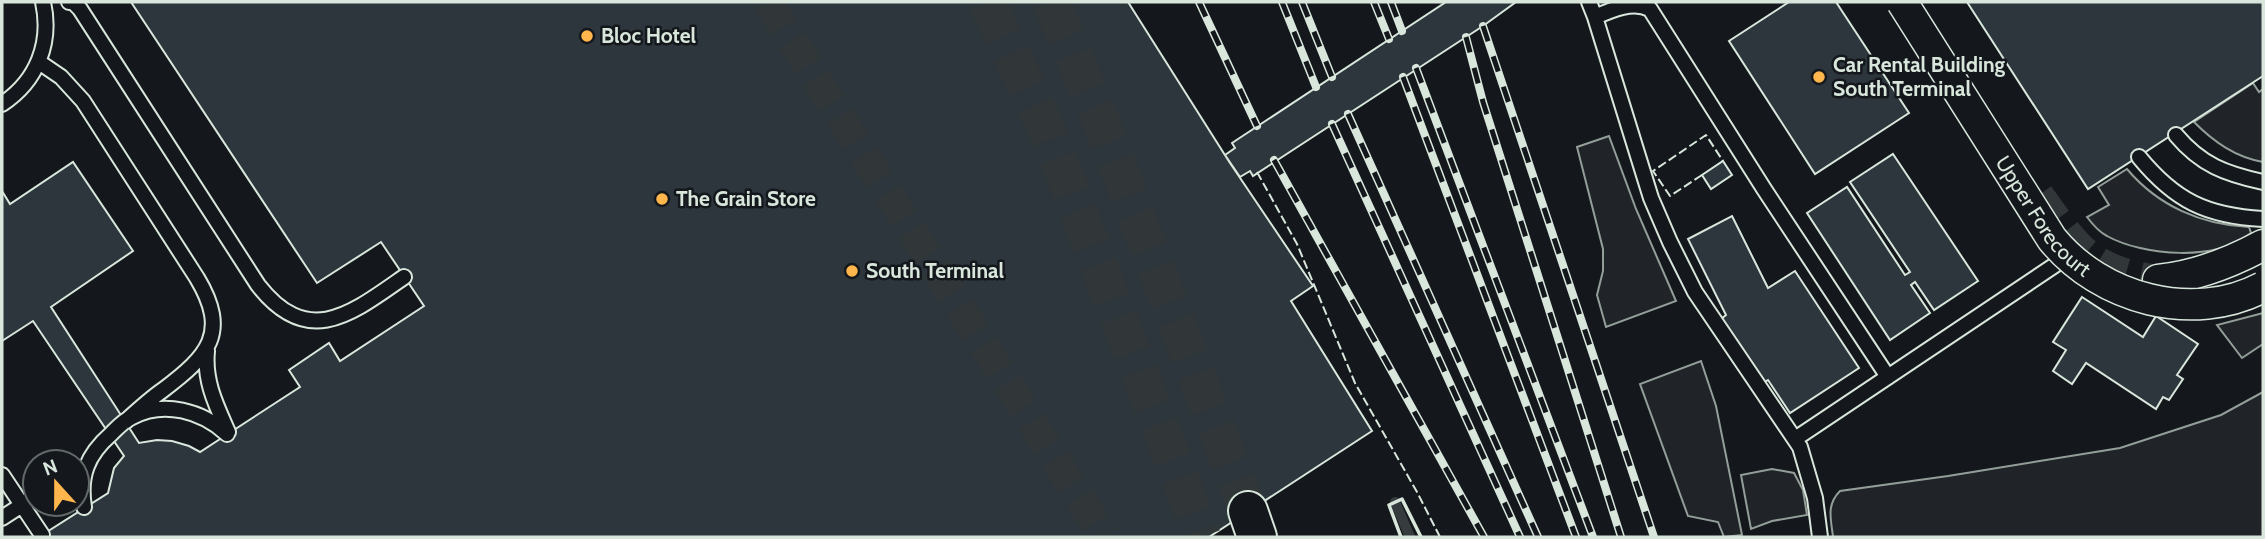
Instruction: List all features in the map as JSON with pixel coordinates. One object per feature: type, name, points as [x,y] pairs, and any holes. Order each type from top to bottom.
[{"type":"street","name":"Upper Forecourt","points":[[1902,2],[2052,239],[2074,262],[2127,293],[2168,303],[2224,302],[2263,287]]},
{"type":"street","points":[[2158,280],[2219,267],[2263,245]]},
{"type":"lane","points":[[2,104],[23,87],[39,62],[45,39],[46,18],[43,2]]},
{"type":"lane","points":[[69,2],[74,2],[80,9],[258,285],[282,311],[307,320],[332,319],[355,310],[404,277]]},
{"type":"lane","points":[[1589,2],[1651,198],[1695,292],[1803,454],[1820,537]]},
{"type":"lane","points":[[1595,18],[1634,2],[1644,4],[1650,9],[1756,177],[1888,377]]},
{"type":"lane","points":[[39,62],[61,77],[83,101],[203,288],[212,319],[205,365],[209,388],[228,434],[206,418],[179,410],[151,410],[126,421]]},
{"type":"lane","points":[[2176,135],[2204,162],[2229,173],[2263,182]]},
{"type":"lane","points":[[2139,157],[2165,186],[2198,206],[2241,218],[2263,219]]},
{"type":"lane","points":[[1795,439],[2055,265]]},
{"type":"lane","points":[[91,452],[190,369],[207,346]]},
{"type":"lane","points":[[91,460],[95,449]]},
{"type":"lane","points":[[2,475],[21,504]]},
{"type":"lane","points":[[2,518],[21,506]]},
{"type":"lane","points":[[31,518],[42,535]]},
{"type":"shaded area","points":[[2253,83],[2259,92],[2263,89],[2263,162],[2226,148],[2194,122]]},
{"type":"shaded area","points":[[1609,136],[1636,209],[1676,301],[1606,327],[1597,295],[1603,271],[1603,249],[1577,147]]},
{"type":"shaded area","points":[[2127,169],[2153,193],[2182,211],[2214,222],[2249,227],[2251,233],[2220,249],[2180,253],[2140,248],[2107,236],[2087,217],[2109,205],[2098,187]]},
{"type":"shaded area","points":[[2263,313],[2263,344],[2242,358],[2217,325]]},
{"type":"shaded area","points":[[1701,361],[1716,406],[1742,535],[1724,537],[1718,522],[1688,516],[1640,384]]},
{"type":"shaded area","points":[[2263,392],[2263,537],[1833,537],[1831,507],[1840,491],[2120,448],[2221,415]]},
{"type":"shaded area","points":[[1772,469],[1794,473],[1803,490],[1807,515],[1772,521],[1751,529],[1741,475]]},
{"type":"building","name":"South Terminal","points":[[131,2],[1128,2],[1230,163],[1313,286],[1291,301],[1372,431],[1209,537],[39,537],[69,518],[91,518],[91,504],[108,493],[114,468],[124,456],[33,321],[2,341],[2,191],[10,204],[73,162],[133,251],[51,307],[139,443],[172,441],[200,452],[300,387],[289,370],[329,343],[340,361],[424,306],[381,242],[317,283]]},
{"type":"building","points":[[1446,2],[1516,2],[1253,176],[1250,171],[1240,177],[1225,155],[1235,148],[1232,143]]},
{"type":"building","name":"Car Rental Building South Terminal","points":[[1789,2],[1836,2],[1909,113],[1815,174],[1729,41]]},
{"type":"building","points":[[1967,2],[2263,2],[2263,76],[2088,189]]},
{"type":"building","points":[[1893,154],[1978,281],[1934,310],[1915,282],[1911,285],[1930,313],[1890,340],[1807,213],[1847,187],[1905,275],[1910,272],[1850,182]]},
{"type":"building","points":[[1723,161],[1732,175],[1711,189],[1702,175]]},
{"type":"building","points":[[1732,216],[1768,288],[1795,271],[1859,368],[1790,413],[1768,380],[1763,383],[1721,319],[1726,315],[1688,239]]},
{"type":"building","points":[[2082,297],[2143,337],[2156,316],[2198,344],[2177,375],[2183,379],[2169,400],[2163,397],[2156,409],[2086,363],[2072,384],[2053,371],[2066,350],[2053,342]]},
{"type":"waterway","points":[[1395,502],[1410,537]]},
{"type":"tunnel","points":[[768,2],[1104,537]]},
{"type":"tunnel","points":[[987,2],[1051,139],[1202,537]]},
{"type":"tunnel","points":[[1051,2],[1098,114],[1248,511]]},
{"type":"tunnel","points":[[2039,195],[2075,243],[2087,254],[2116,270],[2158,280]]},
{"type":"railway","points":[[1199,2],[1257,126]]},
{"type":"railway","points":[[1282,2],[1316,87]]},
{"type":"railway","points":[[1302,2],[1332,77]]},
{"type":"railway","points":[[1374,2],[1389,39]]},
{"type":"railway","points":[[1391,2],[1402,31]]},
{"type":"railway","points":[[1483,26],[1654,537]]},
{"type":"railway","points":[[1466,37],[1483,102],[1621,537]]},
{"type":"railway","points":[[1416,68],[1593,537]]},
{"type":"railway","points":[[1403,77],[1576,537]]},
{"type":"railway","points":[[1348,114],[1538,537]]},
{"type":"railway","points":[[1332,124],[1520,537]]},
{"type":"railway","points":[[1274,160],[1484,537]]},
{"type":"fence","points":[[1702,175],[1670,196],[1653,171],[1706,135],[1723,161]]},
{"type":"fence","points":[[1257,172],[1297,244],[1355,383],[1440,537]]},
{"type":"wall","points":[[1401,537],[1389,505],[1402,499],[1421,537]]},
{"type":"place","name":"Bloc Hotel","points":[[587,36]]},
{"type":"place","name":"Car Rental Building South Terminal","points":[[1819,77]]},
{"type":"place","name":"The Grain Store","points":[[662,199]]},
{"type":"place","name":"South Terminal","points":[[852,271]]}]
